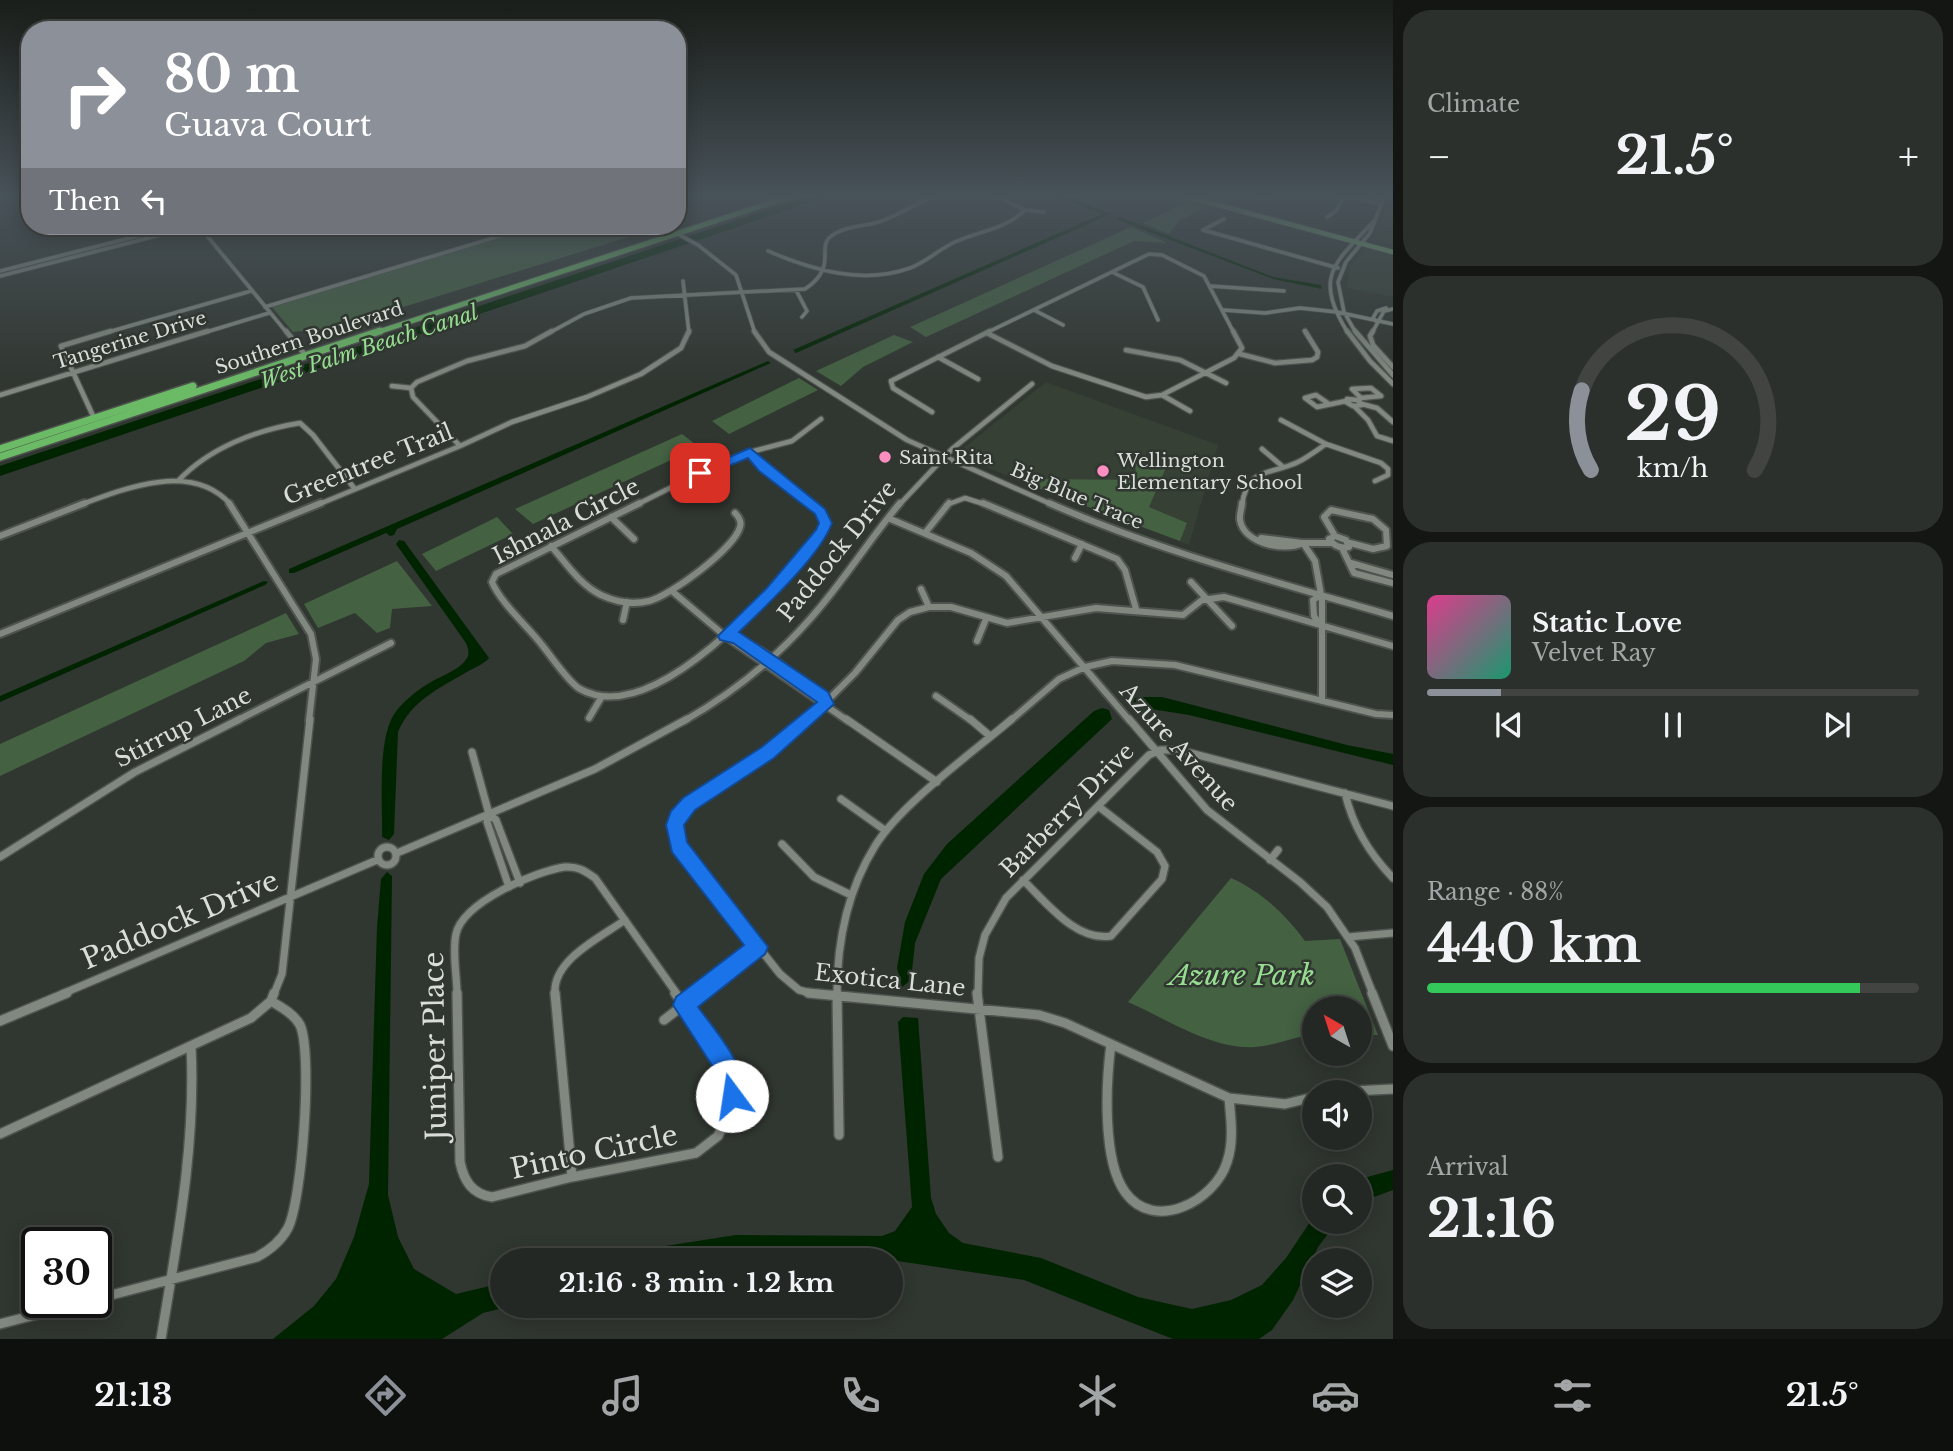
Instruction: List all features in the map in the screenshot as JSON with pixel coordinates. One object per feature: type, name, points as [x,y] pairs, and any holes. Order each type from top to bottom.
[{"type":"highway","name":"Southern Boulevard","points":[[0,457],[595,259]]},
{"type":"highway","name":"Southern Boulevard","points":[[0,449],[304,354]]},
{"type":"street","points":[[0,274],[54,259]]},
{"type":"street","points":[[0,274],[60,259]]},
{"type":"street","points":[[225,259],[304,354]]},
{"type":"street","points":[[265,307],[422,259]]},
{"type":"street","name":"Big Blue Trace","points":[[718,259],[730,268],[740,281],[751,329],[769,352],[907,440],[946,454],[977,471],[1112,530],[1320,596],[1393,616]]},
{"type":"street","points":[[788,259],[804,266],[860,274],[901,270],[926,259]]},
{"type":"street","points":[[392,386],[411,388],[428,377],[467,361],[541,340],[584,314],[631,298],[686,293],[796,290],[815,284],[827,259]]},
{"type":"street","points":[[933,412],[893,388],[890,383],[1138,259]]},
{"type":"street","points":[[1170,259],[1198,271],[1210,286],[1241,345],[1240,354]]},
{"type":"street","points":[[1291,264],[1294,259]]},
{"type":"street","points":[[1313,259],[1335,265],[1341,271]]},
{"type":"street","points":[[1339,259],[1335,265],[1331,287],[1337,314],[1352,341],[1393,384]]},
{"type":"street","points":[[1350,259],[1341,271],[1339,284],[1345,315],[1363,344],[1393,375]]},
{"type":"street","points":[[1112,272],[1142,286],[1158,320]]},
{"type":"street","name":"Greentree Trail","points":[[0,634],[460,446],[515,420],[593,396],[671,357],[688,340],[683,281]]},
{"type":"street","points":[[1210,286],[1284,292]]},
{"type":"street","points":[[796,290],[806,305],[807,311],[802,317]]},
{"type":"street","points":[[94,418],[61,346],[251,291]]},
{"type":"street","points":[[1223,310],[1265,313],[1289,309],[1393,324]]},
{"type":"street","points":[[1393,309],[1384,311],[1370,333],[1370,339],[1393,367]]},
{"type":"street","points":[[1034,310],[1063,325]]},
{"type":"street","name":"Tangerine Drive","points":[[0,395],[269,313]]},
{"type":"street","points":[[987,333],[1052,366],[1142,397],[1162,395],[1240,354],[1278,363],[1314,359],[1318,352],[1305,331]]},
{"type":"street","points":[[1126,351],[1177,359],[1226,383]]},
{"type":"street","points":[[938,357],[978,379]]},
{"type":"street","name":"Paddock Drive","points":[[397,853],[651,741],[724,696],[767,662],[809,621],[919,481],[946,454],[1032,384]]},
{"type":"street","points":[[411,388],[413,397],[460,446]]},
{"type":"street","points":[[1359,402],[1381,396],[1371,388],[1352,389],[1359,402],[1371,423],[1372,431],[1378,437],[1393,442]]},
{"type":"street","points":[[1162,395],[1190,411]]},
{"type":"street","points":[[1329,404],[1349,398],[1377,408],[1392,419]]},
{"type":"street","name":"Ishnala Circle","points":[[601,698],[586,693],[573,684],[493,584],[499,571],[722,462],[797,439],[821,419]]},
{"type":"street","points":[[1281,420],[1326,444],[1368,456],[1384,465],[1388,475],[1375,481]]},
{"type":"street","points":[[178,481],[187,468],[207,454],[280,427],[300,423],[313,435],[355,488]]},
{"type":"street","points":[[1326,444],[1305,458],[1263,471],[1247,483],[1240,520],[1246,532],[1269,545],[1332,543],[1342,548],[1352,563],[1354,573],[1393,583]]},
{"type":"street","points":[[1262,449],[1282,466]]},
{"type":"street","points":[[589,719],[601,698],[618,699],[642,691],[690,662],[725,636],[771,593],[825,525],[820,512],[763,468],[750,452]]},
{"type":"street","points":[[0,536],[118,493],[156,483],[178,481],[204,484],[225,497],[249,531],[311,634],[316,653],[282,974],[271,1001],[251,1018],[0,1134]]},
{"type":"street","points":[[925,533],[948,501],[967,497],[1110,555],[1122,564],[1136,609]]},
{"type":"street","points":[[1331,510],[1373,519],[1386,530],[1387,546],[1382,549],[1350,543],[1335,536],[1324,517],[1331,510]]},
{"type":"street","points":[[551,546],[591,588],[603,596],[627,603],[653,601],[673,592],[710,562],[738,532],[741,523],[735,513]]},
{"type":"street","points":[[611,517],[634,539]]},
{"type":"street","name":"Azure Avenue","points":[[888,518],[971,553],[1016,586],[1216,819],[1314,894],[1348,937],[1393,1046]]},
{"type":"street","points":[[1332,543],[1330,538],[1335,536]]},
{"type":"street","points":[[1342,548],[1349,547],[1350,543]]},
{"type":"street","points":[[1075,558],[1082,544]]},
{"type":"street","points":[[1300,544],[1317,566],[1322,600],[1322,701]]},
{"type":"street","points":[[1352,563],[1393,575]]},
{"type":"street","points":[[1191,582],[1232,626]]},
{"type":"street","points":[[921,589],[929,607]]},
{"type":"street","points":[[673,592],[725,636],[736,637],[767,662],[822,697],[826,704],[937,782]]},
{"type":"street","points":[[1208,598],[1233,598],[1391,645]]},
{"type":"street","name":"Exotica Lane","points":[[1208,598],[1183,615],[1136,609],[1081,609],[1015,623],[986,619],[956,608],[929,607],[909,612],[898,620],[826,704],[760,759],[689,804],[676,821],[675,833],[679,846],[758,947],[793,986],[810,994],[1052,1018],[1229,1098],[1267,1104],[1302,1100]]},
{"type":"street","points":[[623,620],[627,603]]},
{"type":"street","points":[[977,640],[986,619]]},
{"type":"street","name":"Stirrup Lane","points":[[0,857],[135,772],[391,643]]},
{"type":"street","points":[[839,1135],[836,996],[840,935],[851,895],[866,861],[886,831],[937,782],[1052,684],[1085,667],[1119,661],[1158,662],[1393,715]]},
{"type":"street","points":[[936,696],[956,708],[990,736]]},
{"type":"street","name":"Barberry Drive","points":[[998,1157],[978,1009],[977,976],[985,935],[997,911],[1023,880],[1156,751],[1184,751],[1393,806]]},
{"type":"street","points":[[472,752],[489,814],[487,822],[509,887]]},
{"type":"street","points":[[1345,793],[1356,830],[1369,852],[1393,878]]},
{"type":"street","points":[[841,799],[886,831]]},
{"type":"street","points":[[1023,880],[1086,934],[1102,939],[1111,936],[1162,878],[1165,866],[1157,852],[1098,806]]},
{"type":"street","points":[[489,814],[496,820],[520,883]]},
{"type":"street","points":[[782,844],[814,877],[851,895]]},
{"type":"street","points":[[391,847],[397,853],[390,864],[381,864],[377,860],[385,848],[391,847]]},
{"type":"street","points":[[1270,860],[1278,850]]},
{"type":"street","name":"Paddock Drive","points":[[0,1021],[377,860]]},
{"type":"street","name":"Pinto Circle","points":[[470,1187],[480,1195],[492,1197],[572,1177],[696,1153],[708,1146],[722,1130],[731,1103],[729,1075],[720,1056],[595,878],[580,868],[556,869],[509,887]]},
{"type":"street","name":"Juniper Place","points":[[470,1187],[463,1176],[460,1162],[455,939],[462,919],[469,911],[509,887]]},
{"type":"street","points":[[572,1177],[554,984],[565,963],[625,920]]},
{"type":"street","points":[[1348,937],[1393,933]]},
{"type":"street","points":[[664,1020],[758,947]]},
{"type":"street","points":[[112,1295],[265,1253],[284,1235],[292,1219],[295,1203],[307,1051],[299,1024],[287,1010],[271,1001]]},
{"type":"street","points":[[1111,1044],[1105,1086],[1106,1120],[1119,1182],[1128,1196],[1144,1209],[1165,1211],[1180,1208],[1204,1196],[1214,1187],[1229,1157],[1232,1127],[1229,1098]]},
{"type":"street","points":[[161,1339],[192,1134],[194,1080],[191,1046]]},
{"type":"street","points":[[1372,1090],[1393,1089]]},
{"type":"street","points":[[0,1324],[21,1316]]},
{"type":"shaded area","points":[[1356,259],[1393,259],[1393,297],[1347,288],[1350,267]]},
{"type":"shaded area","name":"Wellington Elementary School","points":[[1046,382],[1218,445],[1189,545],[965,458],[960,451]]},
{"type":"green space","points":[[426,259],[556,259],[336,328],[293,332],[272,307]]},
{"type":"green space","points":[[1059,259],[1094,259],[926,337],[910,327]]},
{"type":"green space","points":[[894,335],[913,342],[863,367],[841,386],[816,371]]},
{"type":"green space","points":[[799,378],[818,390],[729,434],[712,421]]},
{"type":"green space","points":[[682,434],[699,447],[533,524],[515,509]]},
{"type":"green space","points":[[1135,459],[1168,463],[1149,507],[1187,523],[1180,541],[1027,484],[1037,479],[1136,480]]},
{"type":"green space","points":[[497,517],[513,534],[436,571],[422,554]]},
{"type":"green space","points":[[397,561],[432,606],[392,609],[390,628],[377,633],[355,613],[318,628],[304,604]]},
{"type":"green space","points":[[286,613],[299,634],[266,643],[244,661],[0,776],[0,744]]},
{"type":"green space","name":"Azure Park","points":[[1231,878],[1272,905],[1305,941],[1340,939],[1363,996],[1302,996],[1302,1037],[1255,1047],[1239,1047],[1206,1039],[1128,1002]]},
{"type":"green space","name":"Azure Park","points":[[1372,1020],[1378,1035],[1372,1035]]},
{"type":"water","name":"West Palm Beach Canal","points":[[619,259],[641,259],[0,476],[0,466]]},
{"type":"water","points":[[999,259],[1008,259],[796,353],[793,350]]},
{"type":"water","points":[[1222,259],[1228,259],[1273,277],[1321,285],[1322,289],[1273,279]]},
{"type":"water","points":[[768,361],[771,363],[397,529],[394,535],[386,533],[289,573],[289,569]]},
{"type":"water","points":[[399,540],[404,541],[489,658],[426,697],[404,721],[398,732],[394,834],[389,840],[382,837],[382,789],[383,753],[390,721],[409,698],[460,666],[469,652],[466,643],[396,544]]},
{"type":"water","points":[[264,581],[268,582],[0,702],[0,696]]},
{"type":"water","points":[[1162,697],[1347,745],[1393,754],[1393,765],[1189,715],[1132,706],[1131,699]]},
{"type":"water","points":[[1102,708],[1109,710],[1112,719],[941,879],[915,943],[911,980],[902,987],[897,968],[905,922],[924,874],[947,844],[1094,711]]},
{"type":"water","points":[[387,872],[392,876],[388,1195],[398,1237],[414,1269],[456,1294],[490,1286],[490,1311],[442,1339],[273,1339],[314,1306],[336,1279],[354,1237],[369,1184],[377,927],[381,879]]},
{"type":"water","points":[[903,1017],[918,1018],[931,1198],[936,1214],[949,1233],[963,1243],[1041,1258],[1138,1297],[1192,1309],[1231,1300],[1262,1285],[1286,1258],[1302,1234],[1328,1234],[1318,1248],[1302,1248],[1302,1281],[1293,1300],[1272,1330],[1259,1339],[1173,1339],[1024,1280],[903,1262],[903,1248],[653,1248],[736,1235],[882,1236],[895,1231],[912,1207],[898,1022]]},
{"type":"water","points":[[1393,1170],[1393,1190],[1372,1198],[1372,1176]]},
{"type":"waterway","points":[[0,273],[54,259]]},
{"type":"place","name":"Saint Rita","points":[[885,457]]},
{"type":"place","name":"Wellington Elementary School","points":[[1103,471]]},
{"type":"route","points":[[700,473],[750,452],[763,468],[820,512],[826,523],[822,532],[771,593],[725,636],[736,637],[822,697],[826,704],[743,771],[689,804],[682,810],[675,825],[679,846],[758,947],[684,1005],[723,1062],[729,1075],[732,1096]]}]
